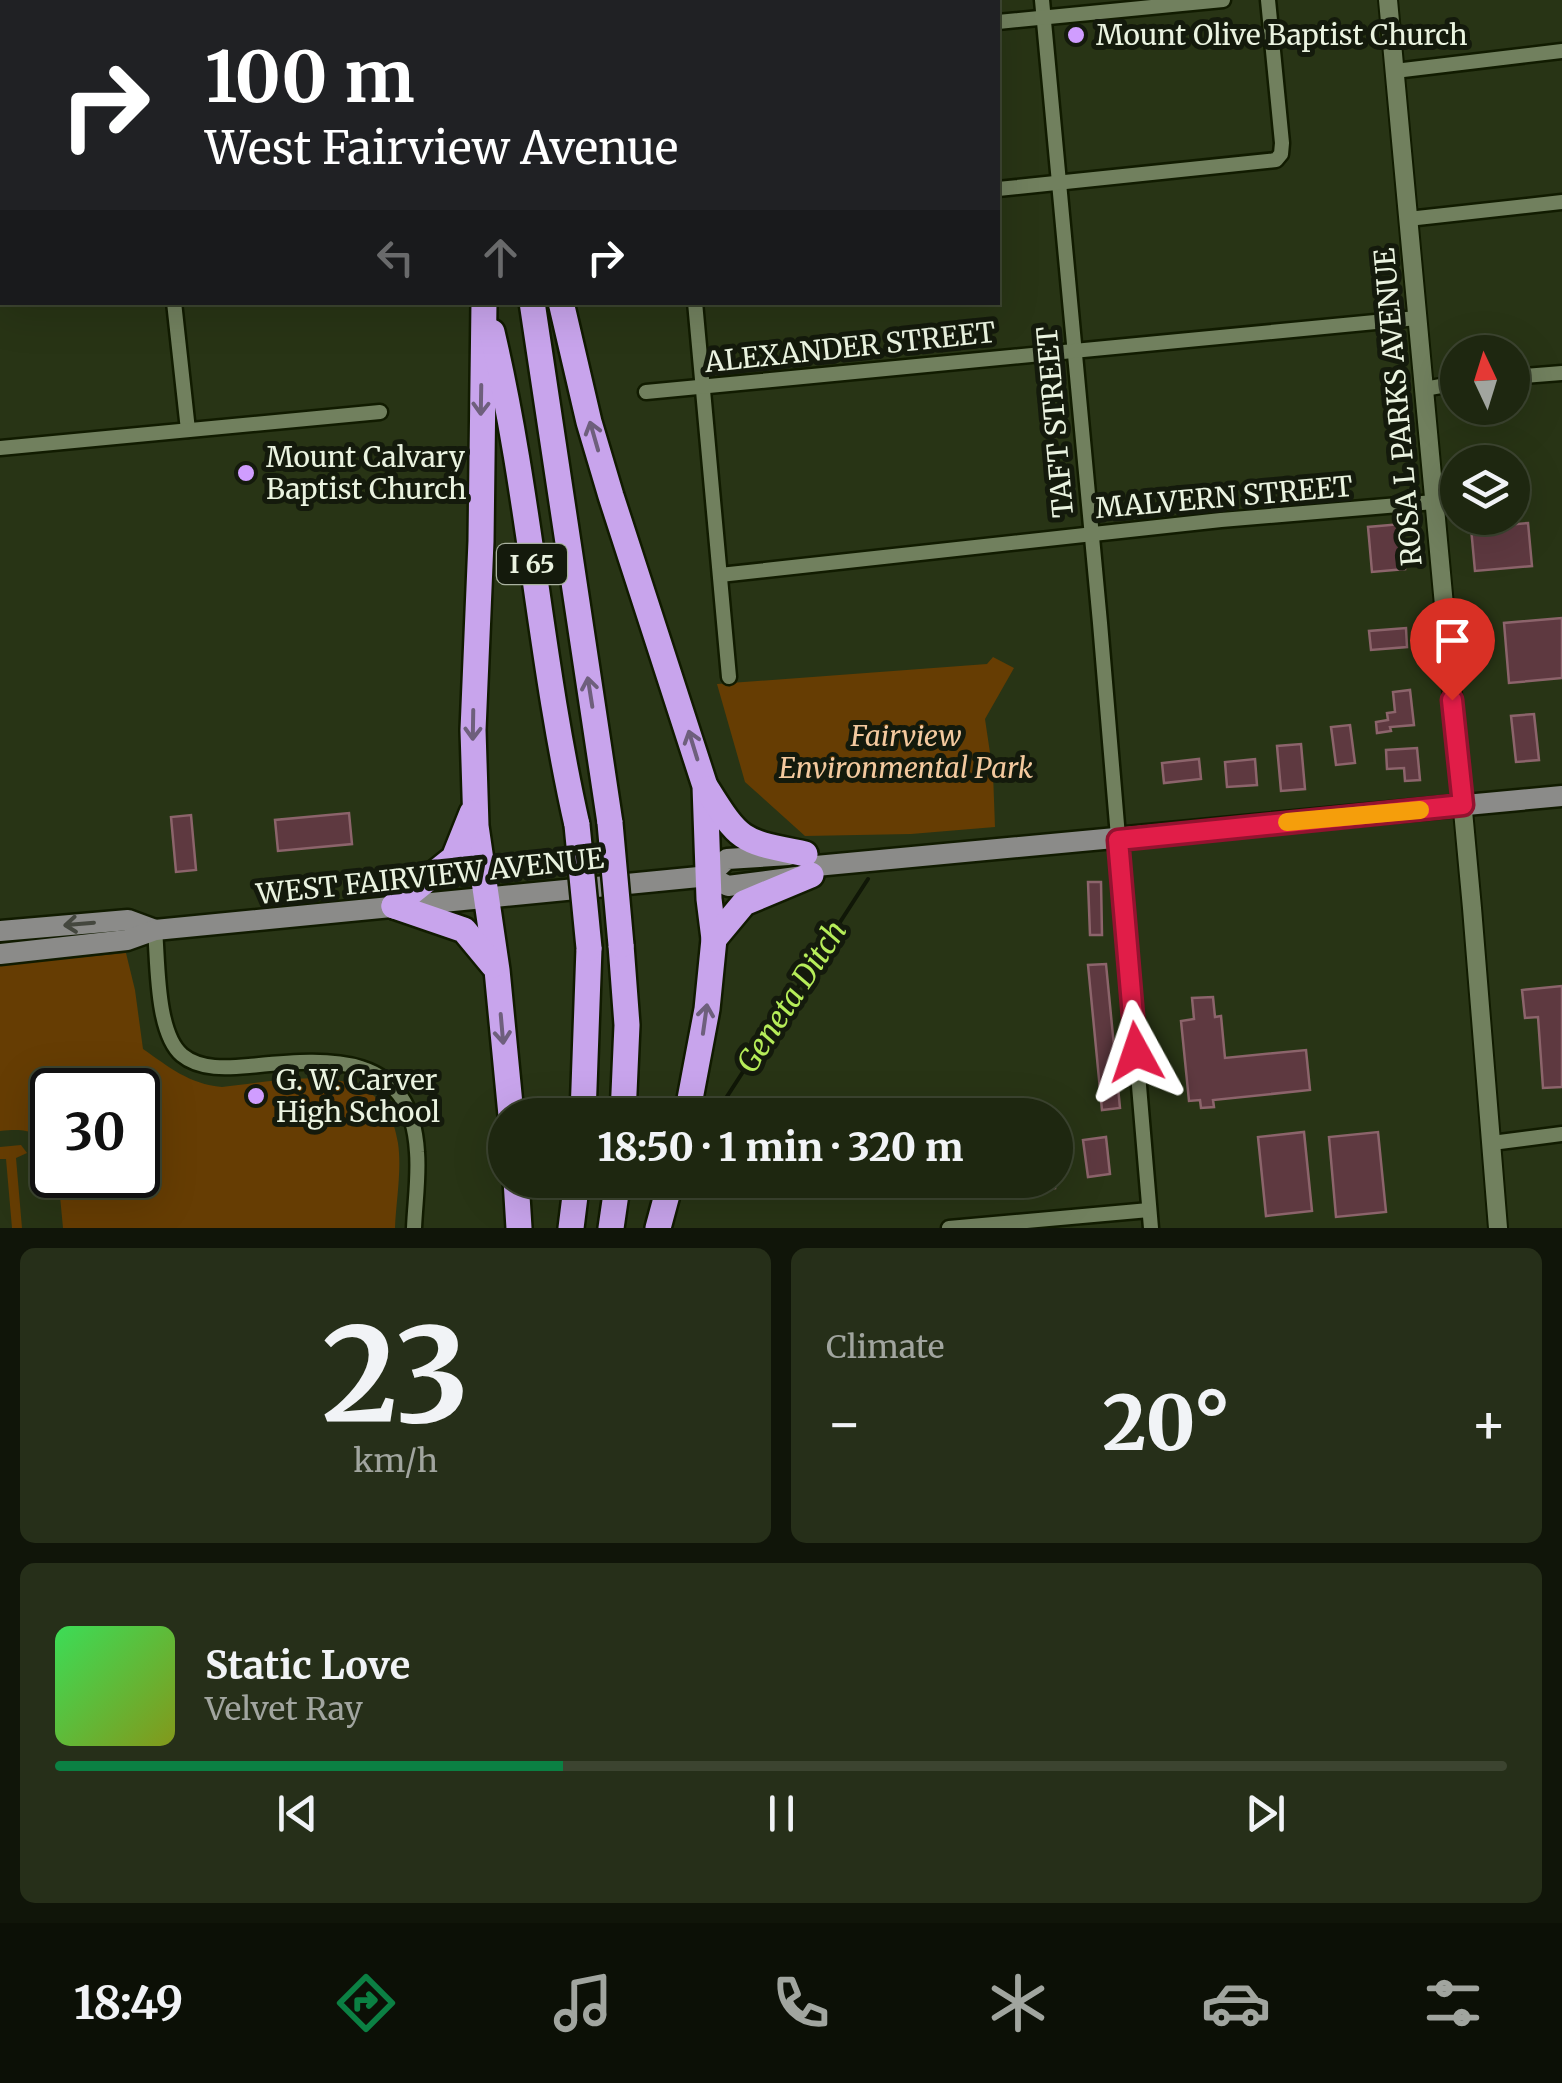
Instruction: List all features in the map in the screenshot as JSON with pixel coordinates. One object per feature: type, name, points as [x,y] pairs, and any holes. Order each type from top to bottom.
[{"type":"highway","points":[[484,305],[481,541],[472,730],[475,804],[497,970],[508,1098]]},
{"type":"highway","name":"I 65","points":[[485,305],[508,402],[546,657],[577,826],[589,948],[584,1098]]},
{"type":"highway","name":"I 65","points":[[532,305],[610,823],[627,1025],[624,1098]]},
{"type":"highway","points":[[561,305],[612,496],[705,786],[714,939],[691,1098]]},
{"type":"highway","points":[[705,786],[735,831],[754,843],[811,865]]},
{"type":"highway","points":[[394,906],[454,858],[475,804]]},
{"type":"highway","points":[[714,939],[744,903],[811,865]]},
{"type":"highway","points":[[394,906],[464,930],[497,970]]},
{"type":"highway","points":[[517,1198],[519,1228]]},
{"type":"highway","points":[[571,1228],[575,1198]]},
{"type":"highway","points":[[611,1228],[615,1198]]},
{"type":"highway","points":[[658,1228],[666,1198]]},
{"type":"main road","name":"WEST FAIRVIEW AVENUE","points":[[0,954],[127,940],[155,930],[709,876],[727,860],[811,865],[1118,840],[1562,796]]},
{"type":"main road","name":"WEST FAIRVIEW AVENUE","points":[[0,931],[128,920],[155,930]]},
{"type":"street","name":"TAFT STREET","points":[[1042,0],[1151,1228]]},
{"type":"street","points":[[1000,22],[1223,0]]},
{"type":"street","points":[[1000,188],[1276,160],[1282,142],[1268,0]]},
{"type":"street","name":"ROSA L PARKS AVENUE","points":[[1388,0],[1498,1228]]},
{"type":"street","points":[[1395,71],[1562,51]]},
{"type":"street","points":[[1408,218],[1562,202]]},
{"type":"street","points":[[174,305],[188,430]]},
{"type":"street","points":[[695,305],[729,678]]},
{"type":"street","name":"ALEXANDER STREET","points":[[646,392],[1418,318]]},
{"type":"street","points":[[1530,376],[1562,372]]},
{"type":"street","points":[[1424,389],[1440,386]]},
{"type":"street","points":[[0,448],[380,412]]},
{"type":"street","name":"MALVERN STREET","points":[[720,575],[1090,534],[1434,502]]},
{"type":"street","points":[[155,930],[164,1020],[182,1055],[226,1068],[318,1059],[345,1061],[387,1082],[403,1101],[414,1126],[418,1152],[414,1228]]},
{"type":"street","points":[[1492,1143],[1562,1134]]},
{"type":"street","points":[[948,1228],[1149,1210]]},
{"type":"green space","name":"Fairview Environmental Park","points":[[993,657],[1014,668],[985,719],[995,827],[911,834],[805,836],[745,782],[717,684],[987,664]]},
{"type":"green space","name":"G. W. Carver High School","points":[[126,953],[143,1049],[180,1074],[222,1087],[328,1079],[353,1084],[374,1095],[389,1115],[398,1143],[395,1228],[63,1228],[60,1198],[160,1198],[160,1068],[30,1068],[30,1132],[0,1131],[0,965]]},
{"type":"green space","points":[[21,1145],[27,1153],[16,1158],[22,1228],[12,1228],[6,1159],[0,1159],[0,1147]]},
{"type":"building","points":[[1401,524],[1405,569],[1372,572],[1368,527]]},
{"type":"building","points":[[1472,535],[1529,535],[1532,566],[1475,571]]},
{"type":"building","points":[[1562,618],[1562,678],[1509,683],[1504,623]]},
{"type":"building","points":[[1406,628],[1407,647],[1371,650],[1369,631]]},
{"type":"building","points":[[1410,690],[1414,725],[1390,727],[1391,731],[1377,733],[1376,722],[1388,720],[1387,713],[1395,712],[1393,692]]},
{"type":"building","points":[[1534,714],[1539,760],[1516,762],[1511,716]]},
{"type":"building","points":[[1350,725],[1355,763],[1336,765],[1331,727]]},
{"type":"building","points":[[1301,744],[1305,789],[1281,791],[1277,746]]},
{"type":"building","points":[[1417,748],[1420,780],[1405,781],[1404,768],[1387,769],[1386,750]]},
{"type":"building","points":[[1199,759],[1201,779],[1164,783],[1162,763]]},
{"type":"building","points":[[1255,759],[1257,785],[1227,787],[1225,762]]},
{"type":"building","points":[[349,813],[352,844],[278,851],[275,820]]},
{"type":"building","points":[[191,815],[196,870],[176,872],[171,817]]},
{"type":"building","points":[[1088,882],[1101,882],[1102,935],[1090,935]]},
{"type":"building","points":[[1106,964],[1120,1108],[1102,1110],[1088,965]]},
{"type":"building","points":[[1562,986],[1562,1087],[1543,1088],[1538,1017],[1525,1018],[1522,990]]},
{"type":"building","points":[[1213,997],[1215,1017],[1221,1016],[1225,1058],[1306,1050],[1310,1090],[1213,1100],[1214,1107],[1201,1108],[1200,1100],[1189,1101],[1181,1021],[1194,1019],[1192,998]]},
{"type":"building","points":[[1304,1132],[1312,1211],[1266,1216],[1258,1137]]},
{"type":"building","points":[[1378,1132],[1386,1212],[1336,1217],[1329,1137]]},
{"type":"building","points":[[1106,1137],[1110,1174],[1088,1177],[1083,1140]]},
{"type":"waterway","name":"Geneta Ditch","points":[[726,1098],[868,879]]},
{"type":"slow traffic","points":[[1287,822],[1420,810]]},
{"type":"place","name":"Mount Olive Baptist Church","points":[[1076,35]]},
{"type":"place","name":"Mount Calvary Baptist Church","points":[[246,473]]},
{"type":"place","name":"G. W. Carver High School","points":[[256,1096]]},
{"type":"route","points":[[1136,1052],[1118,840],[1463,805],[1452,700]]}]
